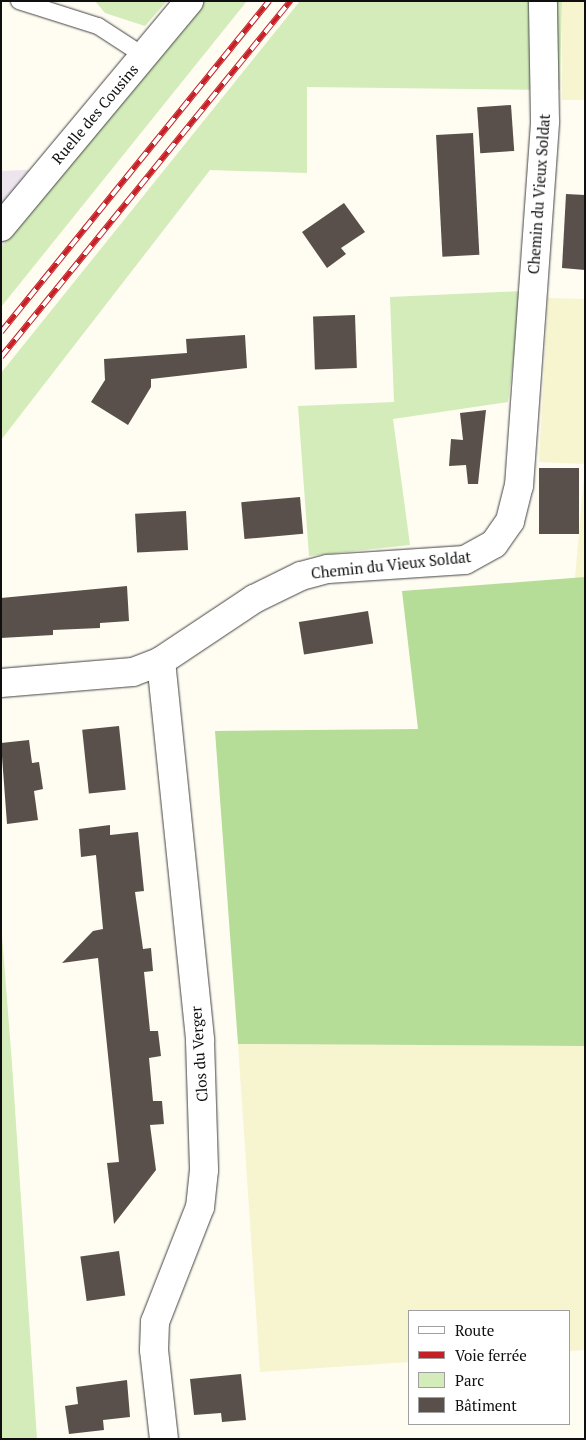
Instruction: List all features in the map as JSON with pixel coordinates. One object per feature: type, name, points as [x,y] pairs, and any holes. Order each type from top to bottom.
[{"type":"street","name":"Ruelle des Cousins","points":[[1,227],[189,1]]},
{"type":"street","name":"Chemin du Vieux Soldat","points":[[1,683],[124,674],[161,661],[254,599],[301,576],[328,569],[465,560],[494,544],[510,521],[519,486],[544,136],[543,1]]},
{"type":"street","name":"Clos du Verger","points":[[161,661],[200,1041],[204,1170],[200,1207],[156,1322],[154,1350],[164,1439]]},
{"type":"lane","points":[[20,1],[98,26],[144,56]]},
{"type":"shaded area","points":[[562,1],[585,1],[585,100],[562,100]]},
{"type":"shaded area","points":[[67,168],[1,247],[1,171]]},
{"type":"shaded area","points":[[548,298],[585,299],[585,464],[539,462]]},
{"type":"shaded area","points":[[585,464],[585,577],[575,578]]},
{"type":"shaded area","points":[[238,1044],[585,1046],[585,1350],[571,1351],[571,1310],[408,1310],[408,1362],[260,1372]]},
{"type":"green space","points":[[95,1],[167,1],[145,26],[105,13]]},
{"type":"green space","points":[[202,1],[247,1],[1,307],[1,247]]},
{"type":"green space","points":[[300,1],[562,1],[560,90],[307,87],[307,173],[210,170],[1,440],[1,373]]},
{"type":"green space","points":[[522,291],[508,402],[393,419],[410,545],[309,556],[298,406],[394,402],[390,297]]},
{"type":"green space","points":[[585,577],[585,1046],[238,1044],[215,731],[418,729],[402,591]]},
{"type":"green space","points":[[1,923],[12,1064],[37,1439],[1,1439]]},
{"type":"building","points":[[511,105],[514,151],[480,153],[477,107]]},
{"type":"building","points":[[473,133],[479,255],[442,257],[436,135]]},
{"type":"building","points":[[566,194],[585,195],[585,270],[562,268]]},
{"type":"building","points":[[344,203],[365,232],[341,248],[346,254],[327,268],[302,232]]},
{"type":"building","points":[[355,315],[357,368],[315,369],[313,316]]},
{"type":"building","points":[[245,335],[247,368],[151,379],[151,387],[128,425],[91,402],[105,380],[104,359],[187,353],[186,339]]},
{"type":"building","points":[[486,410],[478,484],[468,484],[466,465],[449,466],[451,439],[463,440],[460,413]]},
{"type":"building","points":[[539,468],[579,468],[579,534],[539,534]]},
{"type":"building","points":[[300,497],[303,534],[244,539],[241,502]]},
{"type":"building","points":[[186,511],[188,550],[137,553],[135,514]]},
{"type":"building","points":[[127,586],[129,621],[100,623],[100,628],[53,630],[53,635],[1,638],[1,598]]},
{"type":"building","points":[[368,611],[373,644],[304,655],[299,622]]},
{"type":"building","points":[[119,726],[126,790],[89,794],[82,730]]},
{"type":"building","points":[[29,740],[32,763],[39,762],[43,789],[34,791],[38,820],[7,824],[1,743]]},
{"type":"building","points":[[110,825],[110,835],[138,832],[144,891],[135,892],[143,949],[151,948],[153,971],[144,972],[150,1031],[158,1031],[161,1056],[149,1058],[153,1101],[162,1101],[164,1124],[150,1125],[156,1170],[114,1224],[107,1163],[119,1162],[98,958],[62,963],[93,931],[103,929],[96,855],[81,857],[79,829]]},
{"type":"building","points":[[119,1251],[125,1296],[87,1301],[80,1256]]},
{"type":"building","points":[[241,1374],[246,1420],[222,1422],[221,1413],[194,1415],[190,1379]]},
{"type":"building","points":[[127,1380],[130,1417],[103,1420],[104,1430],[69,1434],[65,1406],[78,1404],[76,1387]]},
{"type":"railway","points":[[1,332],[269,1]]},
{"type":"railway","points":[[1,357],[290,1]]}]
